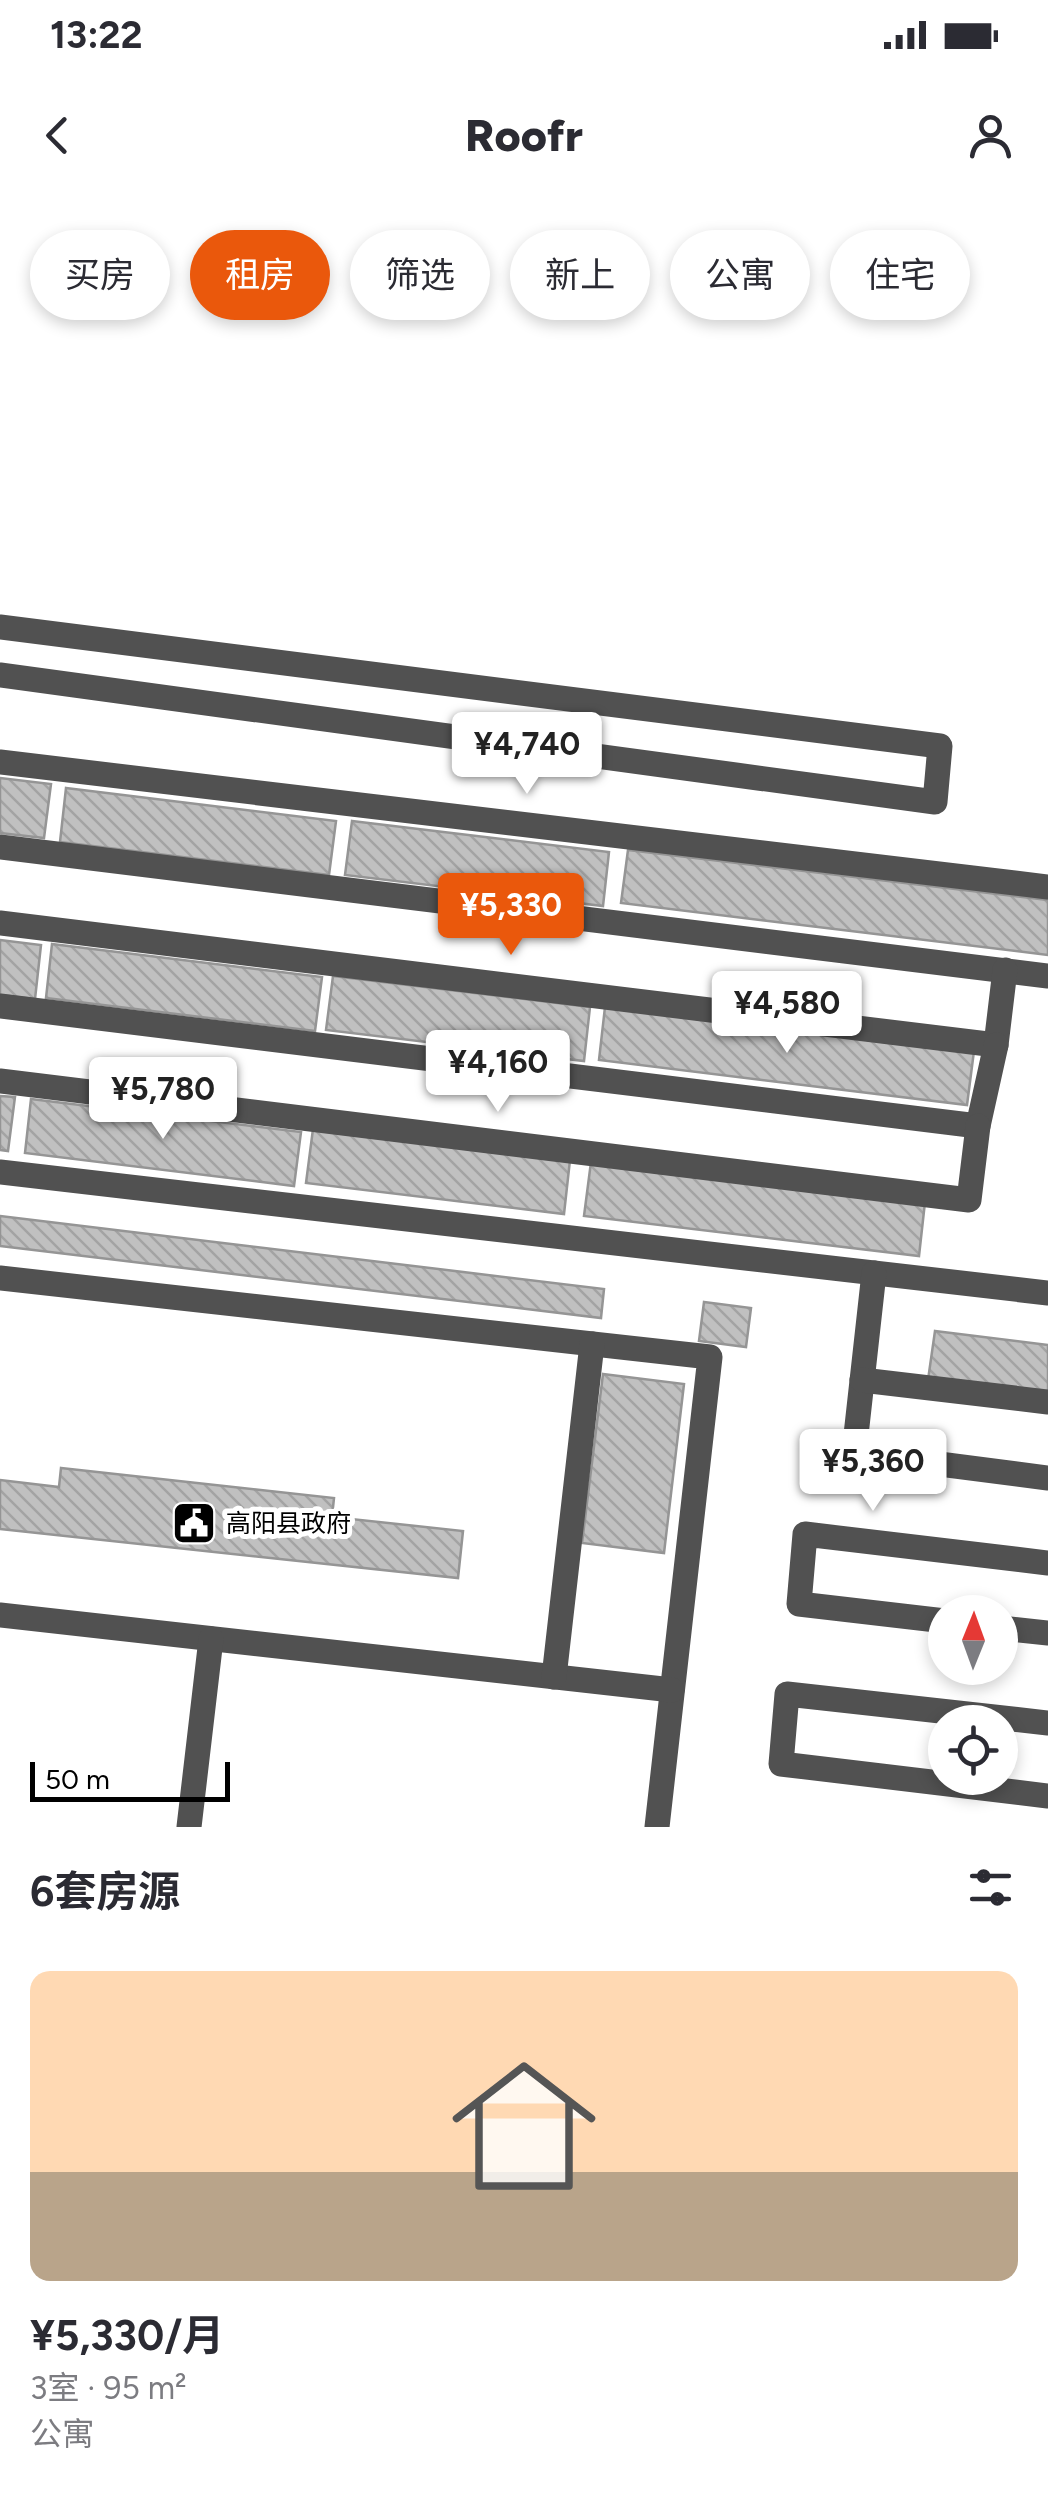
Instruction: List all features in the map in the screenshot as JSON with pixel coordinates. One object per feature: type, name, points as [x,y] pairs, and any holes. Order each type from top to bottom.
[{"type":"street","points":[[0,627],[940,746],[936,802],[0,675]]},
{"type":"street","points":[[0,762],[1048,887]]},
{"type":"street","points":[[0,847],[1048,976]]},
{"type":"street","points":[[0,922],[996,1045]]},
{"type":"street","points":[[0,1081],[969,1200],[1005,970]]},
{"type":"street","points":[[0,1006],[978,1126]]},
{"type":"street","points":[[0,1172],[1048,1292]]},
{"type":"street","points":[[874,1272],[854,1453],[1048,1478]]},
{"type":"street","points":[[0,1278],[710,1357],[656,1827]]},
{"type":"street","points":[[554,1677],[592,1344]]},
{"type":"street","points":[[862,1380],[1048,1402]]},
{"type":"street","points":[[928,1619],[798,1604],[805,1534],[1048,1563]]},
{"type":"street","points":[[0,1615],[672,1690]]},
{"type":"street","points":[[1018,1630],[1048,1634]]},
{"type":"street","points":[[189,1827],[210,1638]]},
{"type":"street","points":[[1048,1723],[787,1694],[781,1764],[1048,1796]]},
{"type":"building","points":[[0,778],[51,784],[44,838],[0,833]]},
{"type":"building","points":[[66,788],[336,821],[329,875],[60,842]]},
{"type":"building","points":[[352,821],[609,852],[603,906],[345,875]]},
{"type":"building","points":[[628,850],[1048,900],[1048,955],[621,903]]},
{"type":"building","points":[[0,940],[41,945],[35,999],[0,995]]},
{"type":"building","points":[[52,944],[322,977],[315,1031],[46,998]]},
{"type":"building","points":[[333,976],[590,1007],[584,1061],[326,1030]]},
{"type":"building","points":[[605,1007],[974,1051],[967,1105],[599,1060]]},
{"type":"building","points":[[0,1096],[15,1097],[8,1151],[0,1150]]},
{"type":"building","points":[[31,1099],[301,1132],[294,1186],[25,1153]]},
{"type":"building","points":[[313,1129],[570,1160],[564,1214],[306,1183]]},
{"type":"building","points":[[591,1162],[925,1202],[919,1256],[584,1216]]},
{"type":"building","points":[[0,1216],[604,1289],[601,1318],[0,1246]]},
{"type":"building","points":[[704,1302],[751,1308],[746,1347],[699,1341]]},
{"type":"building","points":[[935,1331],[1048,1345],[1048,1394],[928,1380]]},
{"type":"building","points":[[603,1374],[684,1384],[664,1553],[582,1543]]},
{"type":"building","name":"高阳县政府","points":[[61,1468],[334,1498],[332,1517],[463,1531],[458,1578],[0,1529],[0,1480],[59,1487]]},
{"type":"place","name":"高阳县政府","points":[[194,1523]]}]
